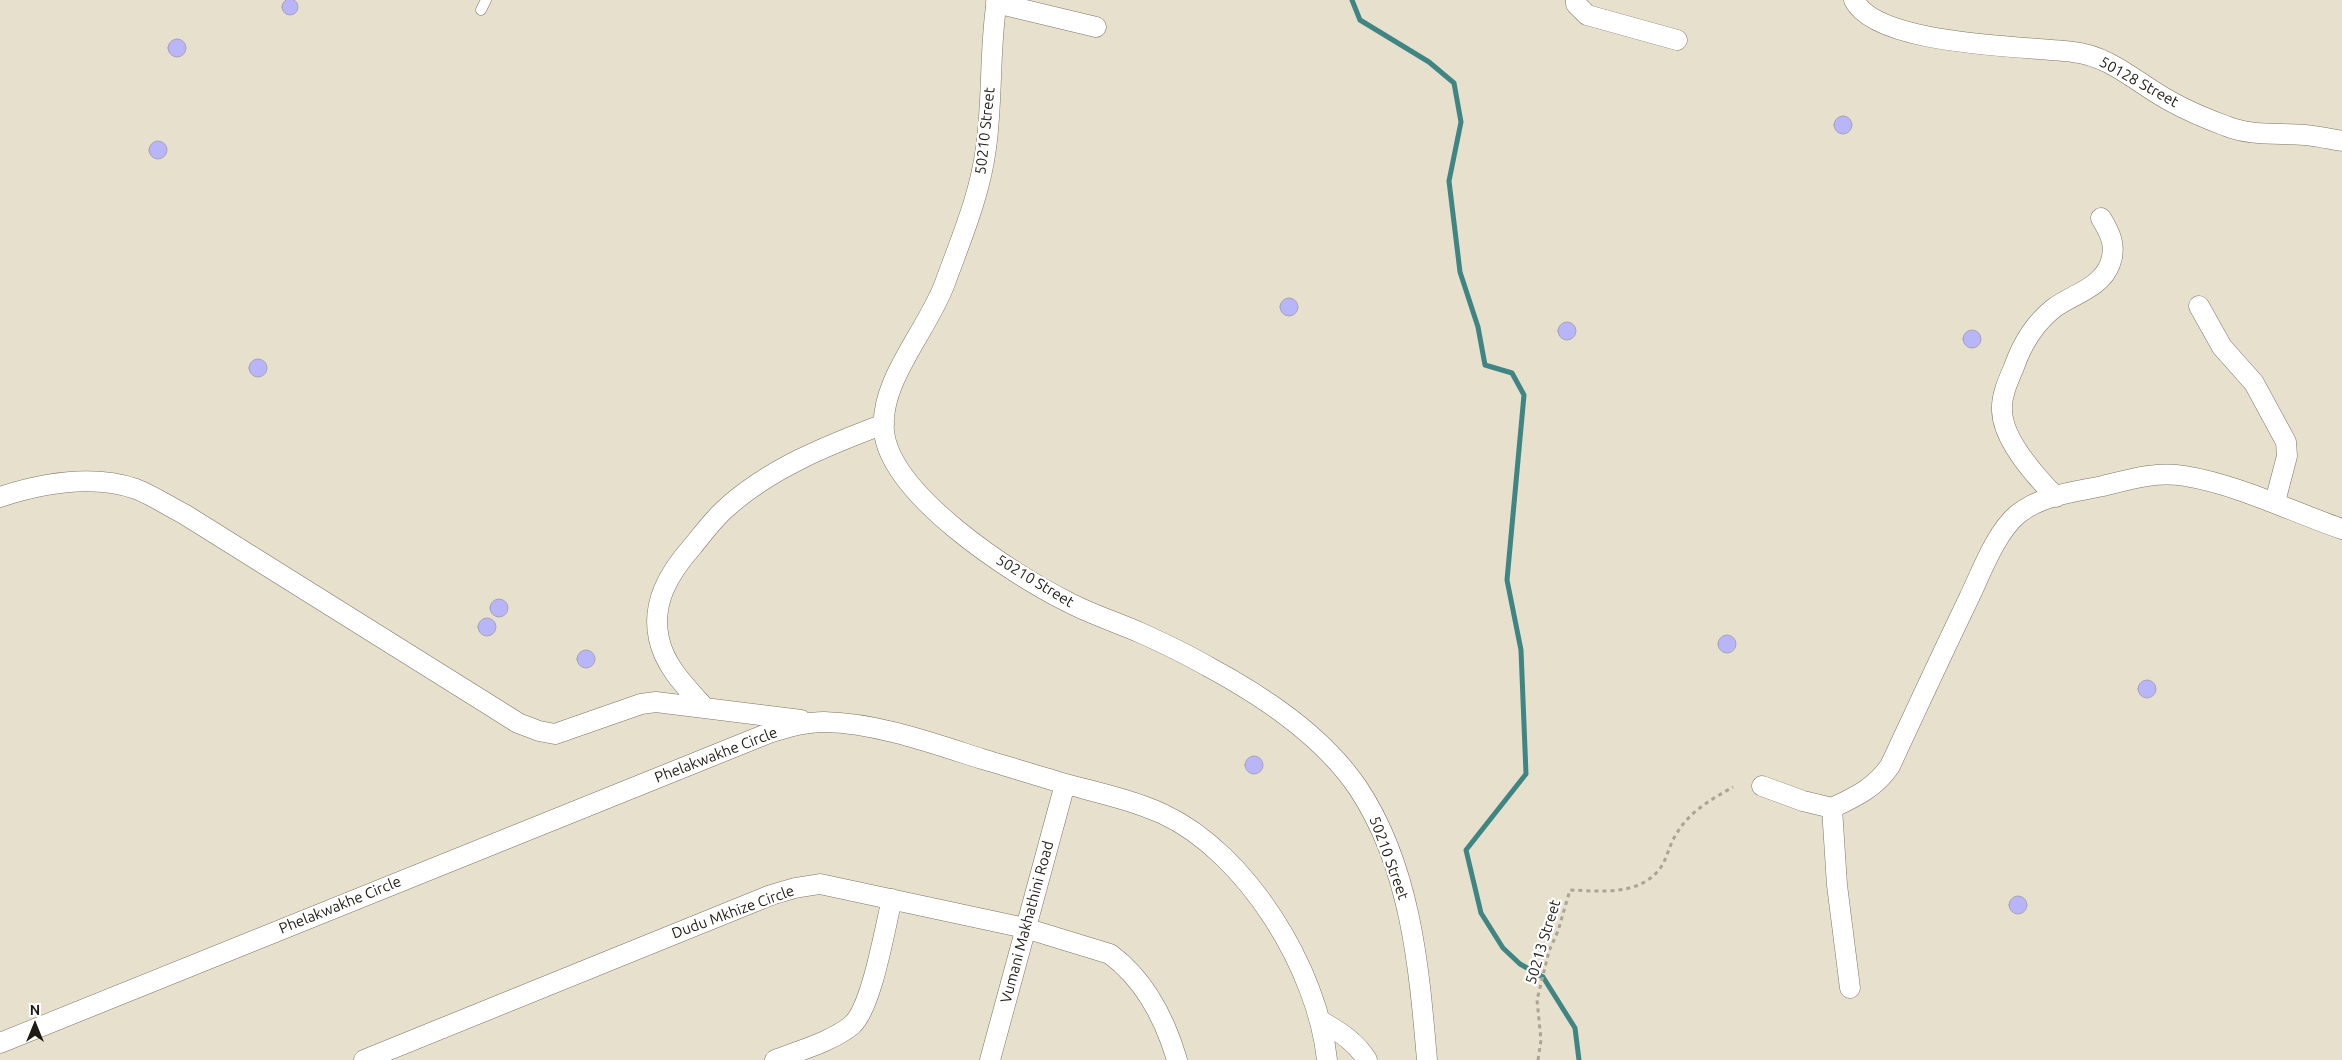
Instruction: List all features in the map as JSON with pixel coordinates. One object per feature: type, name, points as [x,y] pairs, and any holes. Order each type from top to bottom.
[{"type":"street","points":[[1576,0],[1576,4],[1587,15],[1677,40]]},
{"type":"street","name":"50128 Street","points":[[1854,0],[1866,15],[1916,34],[1955,42],[2076,52],[2106,61],[2170,101],[2227,127],[2243,131],[2306,135],[2342,141]]},
{"type":"street","points":[[997,2],[1096,27]]},
{"type":"street","name":"50210 Street","points":[[997,2],[993,34],[987,144],[978,192],[941,294],[887,394],[884,424],[886,442],[910,485],[958,530],[1008,566],[1066,602],[1142,634],[1210,667],[1314,736],[1340,764],[1378,821],[1407,907],[1420,972],[1427,1060]]},
{"type":"street","points":[[2056,497],[2038,479],[2010,438],[2004,422],[2002,402],[2017,358],[2038,323],[2057,306],[2096,284],[2110,266],[2113,245],[2101,218]]},
{"type":"street","points":[[2199,306],[2222,347],[2254,384],[2286,442],[2287,456],[2275,502]]},
{"type":"street","points":[[705,708],[674,671],[664,655],[659,638],[659,604],[665,584],[680,561],[724,510],[754,486],[816,452],[884,424]]},
{"type":"street","points":[[1762,786],[1803,801],[1832,808],[1869,789],[1882,778],[1890,766],[1981,574],[2008,523],[2029,506],[2056,497],[2142,476],[2184,475],[2275,502],[2342,528]]},
{"type":"street","points":[[0,497],[54,484],[87,481],[116,483],[138,490],[184,514],[491,706],[518,722],[539,731],[555,734],[574,729],[641,704],[656,702],[823,722]]},
{"type":"street","name":"Phelakwakhe Circle","points":[[0,1043],[769,733],[796,725],[823,722],[850,724],[902,736],[1065,784],[1108,794],[1142,805],[1180,824],[1209,844],[1259,899],[1281,930],[1304,977],[1321,1021],[1327,1060]]},
{"type":"street","name":"Vumani Makhathini Road","points":[[990,1060],[1065,784]]},
{"type":"street","points":[[1832,808],[1837,885],[1850,988]]},
{"type":"street","name":"Dudu Mkhize Circle","points":[[364,1060],[771,895],[795,888],[820,884],[1025,928],[1096,948],[1110,954],[1122,963],[1139,981],[1156,1007],[1177,1060]]},
{"type":"street","points":[[776,1060],[826,1040],[851,1025],[860,1014],[867,997],[892,899]]},
{"type":"street","points":[[1321,1021],[1344,1034],[1361,1049],[1368,1060]]},
{"type":"path","name":"50213 Street","points":[[1538,1060],[1541,1040],[1537,1000],[1549,951],[1558,931],[1570,890],[1620,891],[1640,884],[1659,871],[1677,832],[1702,805],[1733,787]]},
{"type":"building","points":[[287,-1],[293,-1],[298,4],[296,13],[287,15],[282,10],[282,4]]},
{"type":"building","points":[[177,39],[183,42],[186,48],[183,54],[177,57],[171,54],[168,48],[171,42]]},
{"type":"building","points":[[1843,116],[1849,119],[1852,125],[1849,131],[1843,134],[1837,131],[1834,125],[1837,119]]},
{"type":"building","points":[[158,141],[164,144],[167,150],[164,156],[158,159],[152,156],[149,150],[152,144]]},
{"type":"building","points":[[1289,298],[1295,301],[1298,307],[1295,313],[1289,316],[1283,313],[1280,307],[1283,301]]},
{"type":"building","points":[[1567,322],[1573,325],[1576,331],[1573,337],[1567,340],[1561,337],[1558,331],[1561,325]]},
{"type":"building","points":[[1972,330],[1978,333],[1981,339],[1978,345],[1972,348],[1966,345],[1963,339],[1966,333]]},
{"type":"building","points":[[258,359],[264,362],[267,368],[264,374],[258,377],[252,374],[249,368],[252,362]]},
{"type":"building","points":[[499,599],[505,602],[508,608],[505,614],[499,617],[493,614],[490,608],[493,602]]},
{"type":"building","points":[[487,618],[493,621],[496,627],[493,633],[487,636],[481,633],[478,627],[481,621]]},
{"type":"building","points":[[1727,635],[1733,638],[1736,644],[1733,650],[1727,653],[1721,650],[1718,644],[1721,638]]},
{"type":"building","points":[[586,650],[592,653],[595,659],[592,665],[586,668],[580,665],[577,659],[580,653]]},
{"type":"building","points":[[2147,680],[2153,683],[2156,689],[2153,695],[2147,698],[2141,695],[2138,689],[2141,683]]},
{"type":"building","points":[[1254,756],[1260,759],[1263,765],[1260,771],[1254,774],[1248,771],[1245,765],[1248,759]]},
{"type":"building","points":[[2018,896],[2024,899],[2027,905],[2024,911],[2018,914],[2012,911],[2009,905],[2012,899]]},
{"type":"waterway","points":[[1352,0],[1360,20],[1429,62],[1454,83],[1461,122],[1449,181],[1460,272],[1478,327],[1485,365],[1512,373],[1524,395],[1507,580],[1521,650],[1526,774],[1466,850],[1481,913],[1503,948],[1520,964],[1543,977],[1575,1028],[1579,1060]]}]
